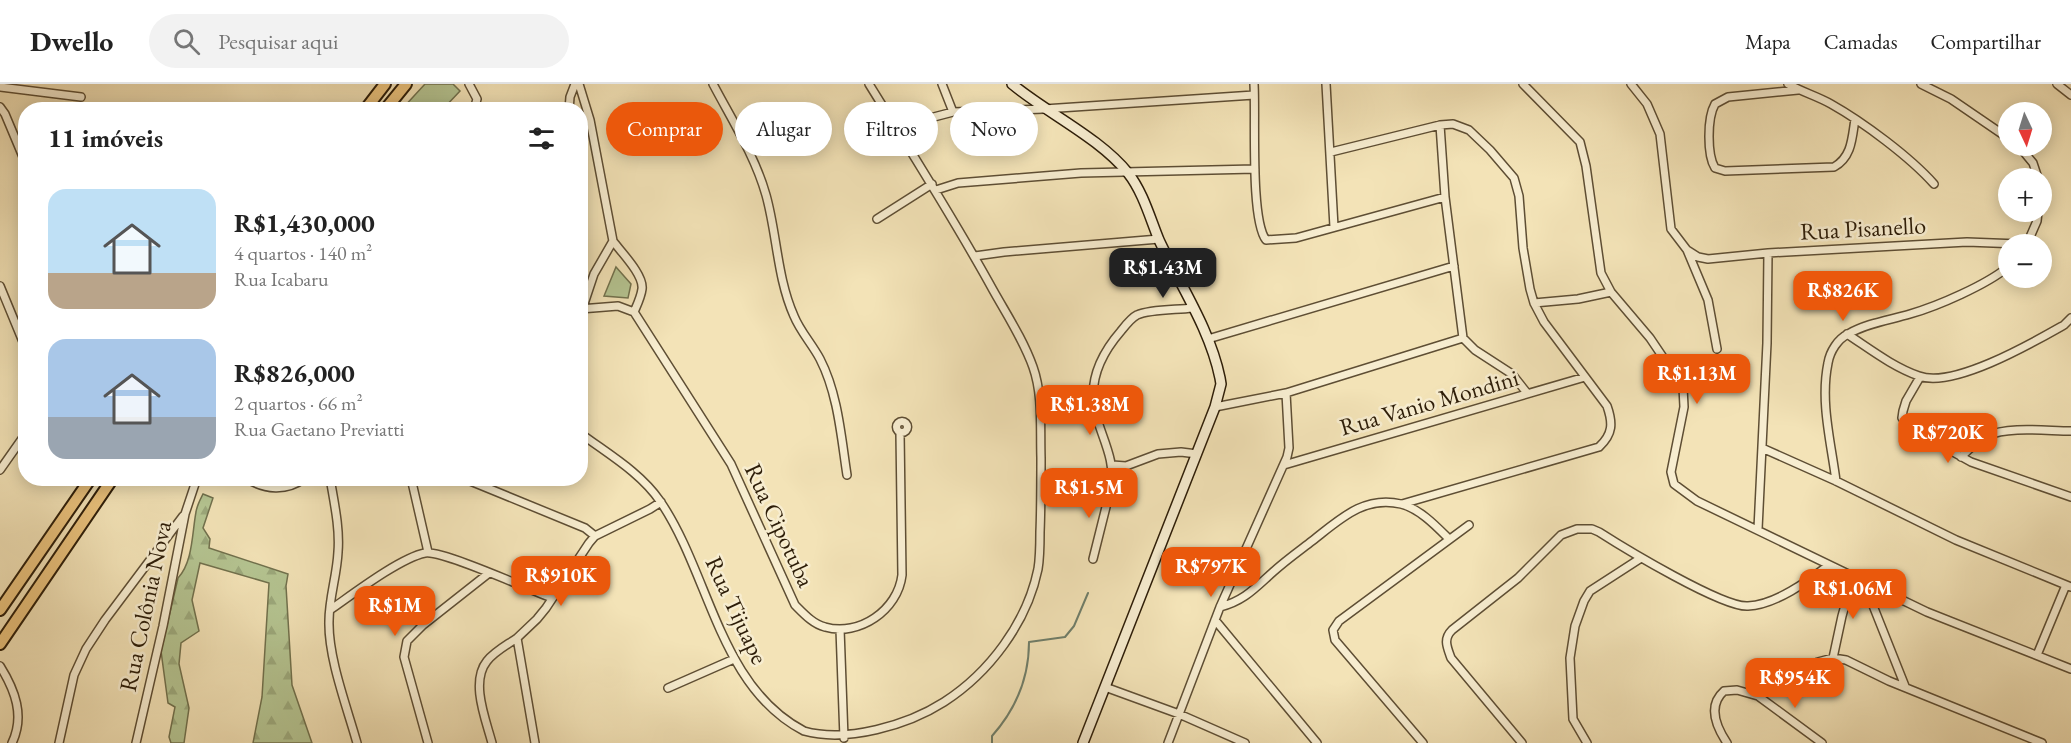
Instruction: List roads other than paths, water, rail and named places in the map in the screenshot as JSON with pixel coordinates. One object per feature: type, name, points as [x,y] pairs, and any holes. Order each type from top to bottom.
[{"type":"main road","points":[[371,102],[385,84]]},
{"type":"main road","points":[[391,102],[406,84]]},
{"type":"main road","points":[[1012,84],[1093,142],[1128,173],[1141,195],[1159,239],[1208,339],[1220,378],[1215,407],[1083,743]]},
{"type":"main road","points":[[0,609],[85,486]]},
{"type":"main road","points":[[0,644],[108,486]]},
{"type":"street","points":[[469,84],[477,99],[476,102]]},
{"type":"street","points":[[570,102],[577,84]]},
{"type":"street","points":[[577,84],[584,102]]},
{"type":"street","points":[[713,84],[762,181],[769,204],[775,247],[794,317],[820,360],[830,384],[840,426],[847,475]]},
{"type":"street","name":"Rua Tijuape","points":[[869,84],[880,102]]},
{"type":"street","points":[[942,84],[950,104]]},
{"type":"street","points":[[1254,84],[1255,169],[1259,224],[1265,239],[1269,241],[1296,238],[1445,197]]},
{"type":"street","points":[[1326,84],[1334,227]]},
{"type":"street","points":[[1523,84],[1567,127],[1583,149],[1601,273],[1611,292],[1650,338],[1683,387],[1684,407],[1671,472],[1674,484],[1697,501],[1864,583],[1927,612],[2071,669]]},
{"type":"street","points":[[1631,84],[1647,104],[1657,125],[1671,229],[1687,250],[1708,300],[1717,349]]},
{"type":"street","points":[[1788,84],[1830,103],[1855,119],[1919,167],[1934,184]]},
{"type":"street","points":[[1921,84],[1951,99],[1998,131]]},
{"type":"street","points":[[2058,84],[2071,95]]},
{"type":"street","points":[[0,87],[81,98]]},
{"type":"street","points":[[1798,90],[1728,97],[1715,104],[1711,115],[1710,155],[1714,168],[1725,171],[1834,167],[1845,160],[1848,154],[1855,119]]},
{"type":"street","points":[[1038,109],[1254,95]]},
{"type":"street","points":[[0,107],[18,146]]},
{"type":"street","points":[[588,114],[613,241],[642,282],[642,289],[634,312],[618,306],[588,308]]},
{"type":"street","points":[[1220,607],[1241,600],[1282,564],[1351,511],[1371,503],[1402,504],[1599,447],[1606,440],[1612,428],[1612,418],[1607,406],[1544,322],[1534,303],[1523,248],[1518,188],[1514,178],[1490,150],[1469,130],[1453,124],[1440,125],[1331,152]]},
{"type":"street","points":[[1440,125],[1445,197],[1463,338],[1475,350],[1512,374],[1527,393]]},
{"type":"street","name":"Rua Tijuape","points":[[588,439],[643,480],[661,502],[686,546],[734,659],[746,679],[764,701],[793,724],[812,735],[844,738],[874,734],[915,718],[959,691],[978,675],[996,655],[1022,612],[1038,572],[1041,487],[1039,396],[1034,369],[1023,343],[975,256],[914,156]]},
{"type":"street","points":[[877,219],[934,187],[958,183],[1081,173],[1255,169]]},
{"type":"street","points":[[975,256],[1159,239]]},
{"type":"street","points":[[588,291],[594,274],[613,241]]},
{"type":"street","name":"Rua Pisanello","points":[[1687,250],[1698,257],[1708,259],[1768,253],[1967,242],[1998,243]]},
{"type":"street","points":[[1758,529],[1767,344],[1768,253]]},
{"type":"street","points":[[1208,339],[1454,266]]},
{"type":"street","points":[[1836,481],[1825,404],[1830,355],[1839,342],[1847,334],[1912,314],[1961,294],[1998,275]]},
{"type":"street","points":[[0,286],[18,330]]},
{"type":"street","points":[[1534,303],[1578,299],[1611,292]]},
{"type":"street","points":[[1093,559],[1111,487],[1112,465],[1095,412],[1093,392],[1100,359],[1105,350],[1137,315],[1192,308]]},
{"type":"street","name":"Rua Cipotuba","points":[[634,312],[731,464],[795,605],[818,624],[840,629]]},
{"type":"street","points":[[1847,334],[1920,377],[1938,378],[1961,374],[1988,363],[2064,325],[2071,318]]},
{"type":"street","points":[[1215,407],[1286,393],[1463,338]]},
{"type":"street","name":"Rua Vanio Mondini","points":[[1284,465],[1586,377]]},
{"type":"street","points":[[1920,377],[1903,411],[1905,423],[1910,428],[1971,462],[2071,497]]},
{"type":"street","points":[[1168,743],[1220,607],[1284,465],[1289,448],[1286,393]]},
{"type":"street","points":[[1961,457],[1982,439],[1998,433],[2071,431]]},
{"type":"street","points":[[844,738],[840,629],[866,623],[880,614],[890,605],[901,584],[900,433]]},
{"type":"street","points":[[0,470],[18,444]]},
{"type":"street","points":[[1762,448],[1836,481],[1956,540],[2068,586],[2037,655]]},
{"type":"street","points":[[1112,465],[1130,465],[1158,454],[1181,452],[1197,454]]},
{"type":"street","name":"Rua Colônia Nova","points":[[136,743],[163,626],[185,514],[194,486]]},
{"type":"street","points":[[262,486],[280,489],[287,486]]},
{"type":"street","points":[[331,486],[338,534],[338,554],[330,609],[330,634],[334,659],[357,743]]},
{"type":"street","points":[[413,486],[428,552]]},
{"type":"street","points":[[483,486],[585,528],[595,536]]},
{"type":"street","points":[[1041,487],[1111,487]]},
{"type":"street","points":[[492,743],[480,692],[483,668],[495,654],[537,619],[595,536],[661,502]]},
{"type":"street","points":[[1402,504],[1419,513],[1449,538]]},
{"type":"street","points":[[59,743],[74,675],[83,655],[105,620],[185,514]]},
{"type":"street","points":[[1423,743],[1335,640],[1333,630],[1339,621],[1469,525]]},
{"type":"street","points":[[1522,743],[1451,658],[1446,637],[1518,578],[1557,537],[1577,529],[1592,529],[1641,558],[1718,597],[1744,606],[1770,600],[1808,582],[1829,565]]},
{"type":"street","points":[[330,609],[404,562],[428,552],[442,555],[552,598]]},
{"type":"street","points":[[1587,743],[1572,719],[1570,658],[1575,626],[1590,591],[1641,558]]},
{"type":"street","points":[[428,743],[404,657],[405,645],[423,625],[489,573]]},
{"type":"street","points":[[1833,658],[1853,577]]},
{"type":"street","points":[[1864,583],[1905,686]]},
{"type":"street","points":[[1215,620],[1317,743]]},
{"type":"street","points":[[517,638],[535,743]]},
{"type":"street","points":[[1758,696],[1798,672],[1833,658],[1846,660],[2042,743]]},
{"type":"street","points":[[668,688],[734,659]]},
{"type":"street","points":[[0,666],[17,700],[18,720],[12,743]]},
{"type":"street","points":[[1105,687],[1179,714],[1239,742]]},
{"type":"street","points":[[1727,743],[1719,731],[1715,718],[1717,700],[1724,691],[1737,690],[1758,696],[1822,742]]},
{"type":"waterway","points":[[992,743],[992,736],[1008,715],[1020,692],[1027,668],[1029,642],[1065,637],[1074,626],[1088,593]]}]
